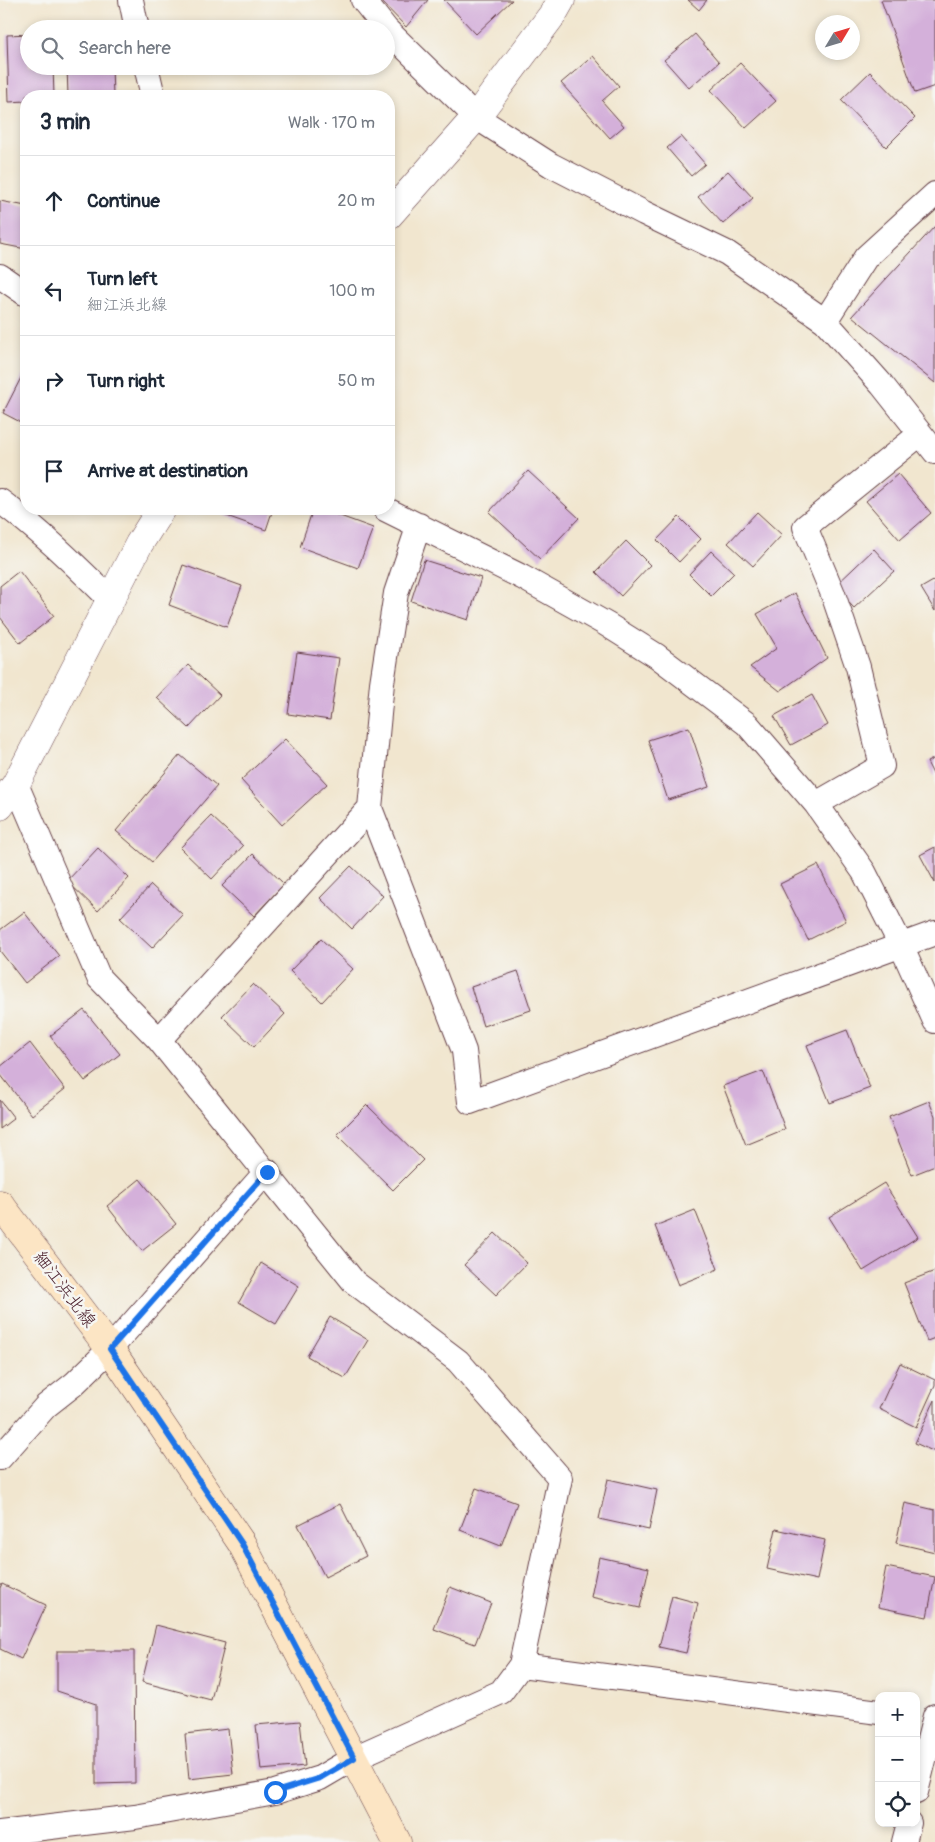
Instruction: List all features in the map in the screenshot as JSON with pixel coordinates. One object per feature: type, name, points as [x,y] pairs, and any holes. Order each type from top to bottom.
[{"type":"main road","name":"細江浜北線","points":[[0,1204],[110,1349],[242,1544],[397,1842]]},
{"type":"street","points":[[132,0],[135,20]]},
{"type":"street","points":[[363,0],[379,20]]},
{"type":"street","points":[[395,208],[476,117],[553,14],[561,0]]},
{"type":"street","points":[[395,38],[476,117],[551,165],[726,253],[825,321],[882,385],[928,443],[805,527],[833,594],[858,666],[882,766],[816,804]]},
{"type":"street","points":[[148,75],[152,90]]},
{"type":"street","points":[[825,321],[866,256],[935,194]]},
{"type":"street","points":[[0,276],[20,290]]},
{"type":"street","points":[[0,501],[53,544],[110,599]]},
{"type":"street","points":[[395,514],[522,577],[606,624],[657,656],[747,724],[816,804],[864,872],[901,945],[935,1020]]},
{"type":"street","points":[[0,806],[16,784],[110,599],[139,544],[157,515]]},
{"type":"street","points":[[419,526],[396,593],[382,683],[370,808],[464,1051],[470,1102],[935,933]]},
{"type":"street","points":[[0,1833],[135,1817],[275,1792],[320,1778],[354,1758],[501,1692],[521,1665],[560,1478],[458,1361],[354,1282],[159,1040],[100,978],[16,784]]},
{"type":"street","points":[[159,1040],[370,808]]},
{"type":"street","points":[[0,1458],[46,1406],[74,1384],[110,1349],[267,1172]]},
{"type":"street","points":[[521,1665],[875,1711]]},
{"type":"street","points":[[918,1782],[930,1718]]},
{"type":"street","points":[[904,1842],[908,1827]]},
{"type":"building","points":[[380,0],[428,0],[406,27]]},
{"type":"building","points":[[444,0],[512,0],[476,34]]},
{"type":"building","points":[[688,0],[707,0],[699,10]]},
{"type":"building","points":[[881,0],[935,0],[935,86],[915,93]]},
{"type":"building","points":[[20,34],[20,75],[53,75],[54,90],[20,90],[20,101],[9,102],[7,35]]},
{"type":"building","points":[[695,34],[719,62],[689,88],[664,60]]},
{"type":"building","points":[[593,56],[619,86],[602,101],[624,126],[610,138],[561,83]]},
{"type":"building","points":[[740,63],[776,101],[746,128],[711,90]]},
{"type":"building","points":[[870,72],[915,118],[886,147],[841,100]]},
{"type":"building","points":[[67,75],[112,75],[113,90],[68,90]]},
{"type":"building","points":[[681,136],[705,164],[691,176],[667,148]]},
{"type":"building","points":[[728,171],[753,198],[723,224],[698,197]]},
{"type":"building","points":[[0,201],[20,205],[20,248],[0,244]]},
{"type":"building","points":[[935,226],[935,383],[852,316]]},
{"type":"building","points":[[20,380],[20,422],[3,413]]},
{"type":"building","points":[[528,471],[579,518],[540,559],[489,512]]},
{"type":"building","points":[[898,474],[931,513],[900,540],[866,501]]},
{"type":"building","points":[[757,512],[782,535],[753,566],[728,543]]},
{"type":"building","points":[[224,515],[271,515],[266,530]]},
{"type":"building","points":[[311,515],[337,515],[373,528],[358,568],[300,547]]},
{"type":"building","points":[[679,517],[701,539],[679,562],[657,540]]},
{"type":"building","points":[[626,541],[650,565],[621,596],[596,572]]},
{"type":"building","points":[[874,549],[894,571],[854,608],[834,587]]},
{"type":"building","points":[[711,551],[734,573],[711,596],[689,574]]},
{"type":"building","points":[[424,560],[481,578],[468,620],[411,601]]},
{"type":"building","points":[[183,565],[242,586],[227,627],[169,605]]},
{"type":"building","points":[[19,571],[54,616],[20,643],[0,617],[0,586]]},
{"type":"building","points":[[935,580],[935,611],[921,588]]},
{"type":"building","points":[[795,593],[827,658],[780,691],[750,667],[777,648],[757,614]]},
{"type":"building","points":[[297,652],[339,658],[330,720],[288,714]]},
{"type":"building","points":[[188,665],[220,695],[189,728],[157,698]]},
{"type":"building","points":[[812,695],[828,725],[791,745],[774,716]]},
{"type":"building","points":[[689,727],[709,787],[668,800],[648,740]]},
{"type":"building","points":[[285,739],[327,784],[282,825],[241,780]]},
{"type":"building","points":[[180,755],[217,786],[152,862],[116,831]]},
{"type":"building","points":[[935,758],[935,778],[927,762]]},
{"type":"building","points":[[211,816],[243,846],[212,879],[180,848]]},
{"type":"building","points":[[935,847],[935,883],[920,855]]},
{"type":"building","points":[[98,848],[129,878],[98,911],[67,881]]},
{"type":"building","points":[[253,854],[284,884],[254,916],[222,886]]},
{"type":"building","points":[[818,865],[846,921],[808,940],[780,884]]},
{"type":"building","points":[[351,866],[383,896],[352,929],[320,898]]},
{"type":"building","points":[[151,885],[183,915],[152,948],[120,918]]},
{"type":"building","points":[[24,912],[59,956],[25,983],[0,951],[0,930]]},
{"type":"building","points":[[321,939],[353,969],[322,1002],[290,971]]},
{"type":"building","points":[[518,971],[531,1010],[483,1026],[471,987]]},
{"type":"building","points":[[253,984],[285,1014],[254,1047],[222,1016]]},
{"type":"building","points":[[84,1010],[120,1054],[85,1081],[50,1036]]},
{"type":"building","points":[[847,1030],[870,1088],[830,1103],[807,1045]]},
{"type":"building","points":[[30,1043],[65,1089],[32,1115],[0,1074],[0,1067]]},
{"type":"building","points":[[763,1071],[785,1129],[746,1145],[723,1086]]},
{"type":"building","points":[[0,1100],[14,1118],[0,1129]]},
{"type":"building","points":[[929,1101],[935,1116],[935,1166],[912,1175],[889,1117]]},
{"type":"building","points":[[367,1105],[423,1160],[393,1190],[337,1135]]},
{"type":"building","points":[[140,1179],[176,1224],[142,1251],[107,1206]]},
{"type":"building","points":[[884,1183],[918,1237],[863,1271],[829,1217]]},
{"type":"building","points":[[695,1210],[718,1269],[678,1285],[655,1226]]},
{"type":"building","points":[[495,1233],[527,1263],[496,1295],[464,1265]]},
{"type":"building","points":[[261,1263],[299,1286],[276,1324],[239,1302]]},
{"type":"building","points":[[935,1271],[935,1338],[927,1341],[904,1283]]},
{"type":"building","points":[[330,1317],[368,1340],[345,1378],[307,1356]]},
{"type":"building","points":[[900,1363],[935,1380],[935,1385],[916,1427],[879,1409]]},
{"type":"building","points":[[935,1400],[935,1452],[915,1443]]},
{"type":"building","points":[[608,1479],[657,1490],[649,1530],[599,1519]]},
{"type":"building","points":[[476,1488],[517,1503],[501,1546],[460,1530]]},
{"type":"building","points":[[905,1503],[935,1510],[935,1552],[896,1543]]},
{"type":"building","points":[[340,1504],[366,1556],[325,1577],[298,1525]]},
{"type":"building","points":[[776,1529],[825,1540],[817,1580],[767,1569]]},
{"type":"building","points":[[599,1557],[649,1568],[640,1608],[591,1597]]},
{"type":"building","points":[[886,1567],[935,1577],[927,1617],[878,1607]]},
{"type":"building","points":[[2,1584],[46,1605],[21,1659],[0,1649],[0,1588]]},
{"type":"building","points":[[450,1587],[491,1603],[475,1644],[434,1629]]},
{"type":"building","points":[[672,1596],[698,1603],[686,1653],[659,1647]]},
{"type":"building","points":[[156,1625],[225,1643],[211,1700],[142,1682]]},
{"type":"building","points":[[57,1651],[134,1651],[135,1783],[96,1784],[96,1704],[57,1691]]},
{"type":"building","points":[[300,1721],[305,1766],[261,1770],[256,1725]]},
{"type":"building","points":[[228,1729],[233,1774],[189,1779],[185,1734]]},
{"type":"route","points":[[267,1172],[110,1349],[242,1544],[354,1758],[320,1778],[275,1792]]}]
